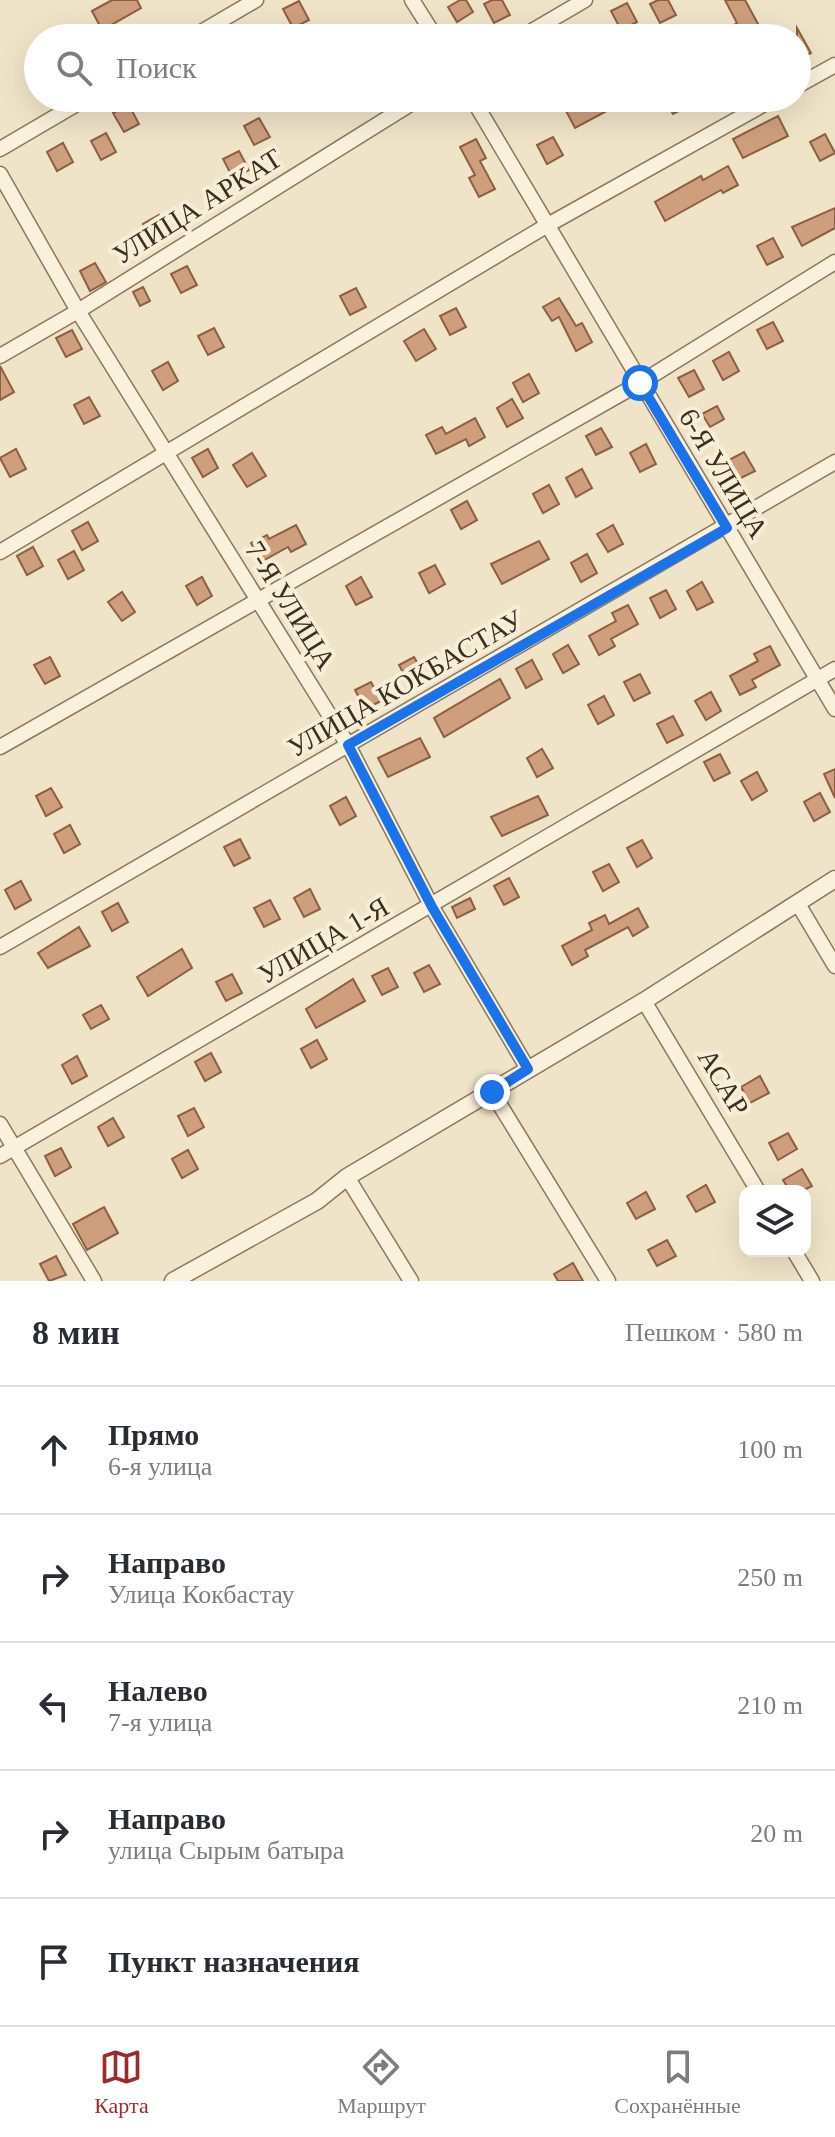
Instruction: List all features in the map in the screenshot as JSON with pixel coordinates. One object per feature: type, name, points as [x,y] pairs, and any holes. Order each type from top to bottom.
[{"type":"street","points":[[215,24],[256,0]]},
{"type":"street","points":[[412,0],[427,24]]},
{"type":"street","points":[[544,24],[585,0]]},
{"type":"street","points":[[811,78],[835,65]]},
{"type":"street","points":[[0,149],[63,112]]},
{"type":"street","name":"УЛИЦА АРКАТ","points":[[0,356],[78,311],[398,112]]},
{"type":"street","name":"6-Я УЛИЦА","points":[[480,112],[835,709]]},
{"type":"street","points":[[0,552],[546,226],[750,112]]},
{"type":"street","name":"7-Я УЛИЦА","points":[[0,174],[78,311],[348,745],[432,907],[528,1069]]},
{"type":"street","points":[[0,747],[640,383],[835,262]]},
{"type":"street","name":"УЛИЦА КОКБАСТАУ","points":[[0,947],[727,528],[835,462]]},
{"type":"street","name":"УЛИЦА 1-Я","points":[[0,1156],[432,907],[835,669]]},
{"type":"street","points":[[173,1281],[196,1265],[317,1201],[347,1177],[644,1001],[835,879]]},
{"type":"street","points":[[798,904],[835,966]]},
{"type":"street","name":"АСАР","points":[[644,1001],[754,1185]]},
{"type":"street","points":[[492,1092],[608,1281]]},
{"type":"street","points":[[0,1124],[94,1281]]},
{"type":"street","points":[[347,1177],[411,1281]]},
{"type":"street","points":[[798,1257],[812,1281]]},
{"type":"street","points":[[196,1265],[206,1281]]},
{"type":"building","points":[[112,0],[137,0],[141,8],[113,24],[99,24],[92,11]]},
{"type":"building","points":[[466,0],[473,12],[457,22],[448,7]]},
{"type":"building","points":[[502,0],[510,15],[494,23],[484,4]]},
{"type":"building","points":[[668,0],[676,15],[660,23],[650,4]]},
{"type":"building","points":[[725,0],[745,0],[758,24],[737,23]]},
{"type":"building","points":[[299,1],[309,20],[291,24],[283,9]]},
{"type":"building","points":[[627,3],[637,22],[618,24],[611,11]]},
{"type":"building","points":[[133,112],[139,124],[124,132],[113,113]]},
{"type":"building","points":[[567,112],[605,112],[575,128]]},
{"type":"building","points":[[778,116],[788,136],[743,158],[733,139]]},
{"type":"building","points":[[259,118],[270,137],[254,145],[244,126]]},
{"type":"building","points":[[106,133],[116,152],[101,160],[91,141]]},
{"type":"building","points":[[825,134],[835,153],[820,161],[810,142]]},
{"type":"building","points":[[553,137],[563,155],[547,164],[537,145]]},
{"type":"building","points":[[476,139],[486,158],[480,161],[495,189],[479,197],[469,178],[475,175],[460,147]]},
{"type":"building","points":[[63,143],[73,162],[57,171],[47,152]]},
{"type":"building","points":[[239,151],[249,170],[233,178],[223,159]]},
{"type":"building","points":[[728,166],[738,185],[723,193],[721,190],[665,221],[655,202],[701,176],[703,180]]},
{"type":"building","points":[[835,208],[835,228],[802,246],[792,227]]},
{"type":"building","points":[[159,215],[169,234],[153,243],[143,224]]},
{"type":"building","points":[[773,238],[783,257],[767,265],[757,246]]},
{"type":"building","points":[[95,263],[106,282],[90,291],[80,271]]},
{"type":"building","points":[[187,266],[197,285],[181,293],[171,274]]},
{"type":"building","points":[[143,287],[150,301],[140,306],[133,292]]},
{"type":"building","points":[[356,288],[366,307],[350,315],[340,296]]},
{"type":"building","points":[[559,298],[576,326],[582,323],[592,342],[576,351],[559,317],[552,321],[543,307]]},
{"type":"building","points":[[456,308],[466,327],[450,335],[440,316]]},
{"type":"building","points":[[773,322],[783,341],[767,349],[757,330]]},
{"type":"building","points":[[214,328],[224,347],[208,355],[198,336]]},
{"type":"building","points":[[424,329],[436,349],[416,361],[404,341]]},
{"type":"building","points":[[72,330],[82,349],[66,357],[56,338]]},
{"type":"building","points":[[729,352],[739,371],[723,380],[713,361]]},
{"type":"building","points":[[168,362],[178,381],[163,390],[152,371]]},
{"type":"building","points":[[0,366],[14,392],[0,400]]},
{"type":"building","points":[[694,370],[704,389],[689,397],[678,378]]},
{"type":"building","points":[[529,374],[539,393],[523,402],[513,383]]},
{"type":"building","points":[[89,397],[100,416],[84,424],[74,405]]},
{"type":"building","points":[[512,399],[523,418],[507,427],[497,408]]},
{"type":"building","points":[[717,406],[724,419],[710,427],[702,414]]},
{"type":"building","points":[[475,418],[485,437],[469,446],[466,439],[436,454],[426,435],[442,427],[446,434]]},
{"type":"building","points":[[601,428],[612,447],[596,455],[586,436]]},
{"type":"building","points":[[646,444],[656,464],[640,472],[630,453]]},
{"type":"building","points":[[16,449],[26,469],[10,477],[0,458]]},
{"type":"building","points":[[208,449],[218,468],[203,477],[192,458]]},
{"type":"building","points":[[744,452],[755,471],[739,479],[729,460]]},
{"type":"building","points":[[252,453],[266,476],[247,487],[233,465]]},
{"type":"building","points":[[582,469],[592,488],[576,497],[566,478]]},
{"type":"building","points":[[549,485],[559,504],[543,513],[533,494]]},
{"type":"building","points":[[467,501],[477,520],[461,529],[451,510]]},
{"type":"building","points":[[88,522],[98,541],[82,550],[72,531]]},
{"type":"building","points":[[296,525],[306,544],[291,552],[288,547],[261,562],[251,543],[267,535],[269,539]]},
{"type":"building","points":[[613,525],[623,544],[608,552],[597,534]]},
{"type":"building","points":[[539,541],[549,559],[502,584],[491,564]]},
{"type":"building","points":[[33,547],[43,566],[27,575],[17,556]]},
{"type":"building","points":[[74,551],[84,570],[68,579],[58,560]]},
{"type":"building","points":[[587,554],[597,573],[581,582],[571,563]]},
{"type":"building","points":[[435,565],[445,584],[429,593],[419,573]]},
{"type":"building","points":[[202,577],[212,596],[197,605],[186,586]]},
{"type":"building","points":[[361,577],[372,597],[356,605],[346,586]]},
{"type":"building","points":[[702,582],[713,602],[697,610],[687,591]]},
{"type":"building","points":[[666,590],[676,609],[660,618],[650,598]]},
{"type":"building","points":[[122,592],[135,612],[122,621],[108,602]]},
{"type":"building","points":[[298,598],[308,617],[293,625],[282,606]]},
{"type":"building","points":[[628,605],[638,624],[611,639],[615,646],[599,655],[589,636],[616,621],[612,613]]},
{"type":"building","points":[[568,645],[579,664],[563,673],[553,654]]},
{"type":"building","points":[[770,646],[780,665],[752,680],[756,687],[740,695],[730,676],[758,661],[754,654]]},
{"type":"building","points":[[50,657],[60,676],[45,684],[34,665]]},
{"type":"building","points":[[414,657],[425,676],[409,684],[399,665]]},
{"type":"building","points":[[532,660],[542,679],[526,688],[516,669]]},
{"type":"building","points":[[640,674],[650,693],[634,701],[624,682]]},
{"type":"building","points":[[500,679],[510,698],[444,737],[434,718]]},
{"type":"building","points":[[371,682],[381,701],[365,709],[355,690]]},
{"type":"building","points":[[711,692],[721,711],[706,720],[695,701]]},
{"type":"building","points":[[604,696],[614,715],[598,724],[588,705]]},
{"type":"building","points":[[673,716],[683,735],[667,743],[657,724]]},
{"type":"building","points":[[420,738],[430,757],[388,777],[378,758]]},
{"type":"building","points":[[542,749],[553,768],[537,777],[527,758]]},
{"type":"building","points":[[720,754],[730,773],[714,781],[704,762]]},
{"type":"building","points":[[835,769],[835,798],[824,774]]},
{"type":"building","points":[[757,772],[767,791],[752,800],[741,781]]},
{"type":"building","points":[[51,788],[62,807],[46,816],[36,796]]},
{"type":"building","points":[[820,793],[830,812],[814,821],[804,802]]},
{"type":"building","points":[[538,796],[548,815],[502,836],[491,817]]},
{"type":"building","points":[[346,797],[356,816],[340,825],[330,806]]},
{"type":"building","points":[[70,825],[80,844],[64,853],[54,834]]},
{"type":"building","points":[[240,839],[250,858],[234,866],[224,847]]},
{"type":"building","points":[[642,840],[652,858],[637,867],[627,848]]},
{"type":"building","points":[[609,864],[619,882],[603,891],[593,872]]},
{"type":"building","points":[[509,878],[519,897],[504,905],[494,886]]},
{"type":"building","points":[[21,881],[31,900],[15,909],[5,890]]},
{"type":"building","points":[[310,889],[320,909],[304,917],[294,898]]},
{"type":"building","points":[[470,898],[475,909],[457,918],[452,907]]},
{"type":"building","points":[[270,900],[280,919],[264,927],[254,908]]},
{"type":"building","points":[[118,903],[128,922],[112,931],[102,912]]},
{"type":"building","points":[[638,908],[648,927],[633,936],[628,927],[585,950],[588,956],[572,965],[562,946],[592,930],[589,923],[605,915],[609,924]]},
{"type":"building","points":[[79,927],[90,946],[48,968],[38,953]]},
{"type":"building","points":[[182,949],[192,968],[148,996],[137,977]]},
{"type":"building","points":[[429,965],[440,984],[424,992],[414,973]]},
{"type":"building","points":[[388,968],[398,987],[382,995],[372,976]]},
{"type":"building","points":[[232,974],[242,993],[226,1001],[216,982]]},
{"type":"building","points":[[353,979],[365,1001],[316,1028],[306,1009]]},
{"type":"building","points":[[101,1005],[109,1019],[91,1029],[83,1015]]},
{"type":"building","points":[[317,1040],[327,1059],[311,1068],[301,1049]]},
{"type":"building","points":[[211,1053],[221,1072],[205,1081],[195,1062]]},
{"type":"building","points":[[77,1056],[87,1076],[72,1084],[62,1065]]},
{"type":"building","points":[[760,1076],[769,1093],[750,1103],[741,1087]]},
{"type":"building","points":[[194,1108],[204,1127],[188,1136],[178,1116]]},
{"type":"building","points":[[113,1118],[124,1137],[108,1146],[98,1127]]},
{"type":"building","points":[[788,1133],[797,1149],[778,1160],[769,1143]]},
{"type":"building","points":[[61,1148],[71,1167],[55,1176],[45,1156]]},
{"type":"building","points":[[188,1150],[198,1169],[182,1178],[172,1159]]},
{"type":"building","points":[[802,1169],[812,1186],[786,1185],[783,1180]]},
{"type":"building","points":[[706,1185],[715,1202],[696,1212],[687,1196]]},
{"type":"building","points":[[646,1192],[655,1209],[636,1219],[627,1203]]},
{"type":"building","points":[[104,1207],[118,1233],[87,1250],[73,1224]]},
{"type":"building","points":[[667,1240],[676,1256],[657,1266],[648,1250]]},
{"type":"building","points":[[56,1256],[66,1275],[49,1281],[40,1264]]},
{"type":"building","points":[[573,1263],[583,1281],[558,1281],[554,1274]]},
{"type":"route","points":[[492,1092],[528,1069],[432,907],[348,745],[727,528],[640,383]]}]
